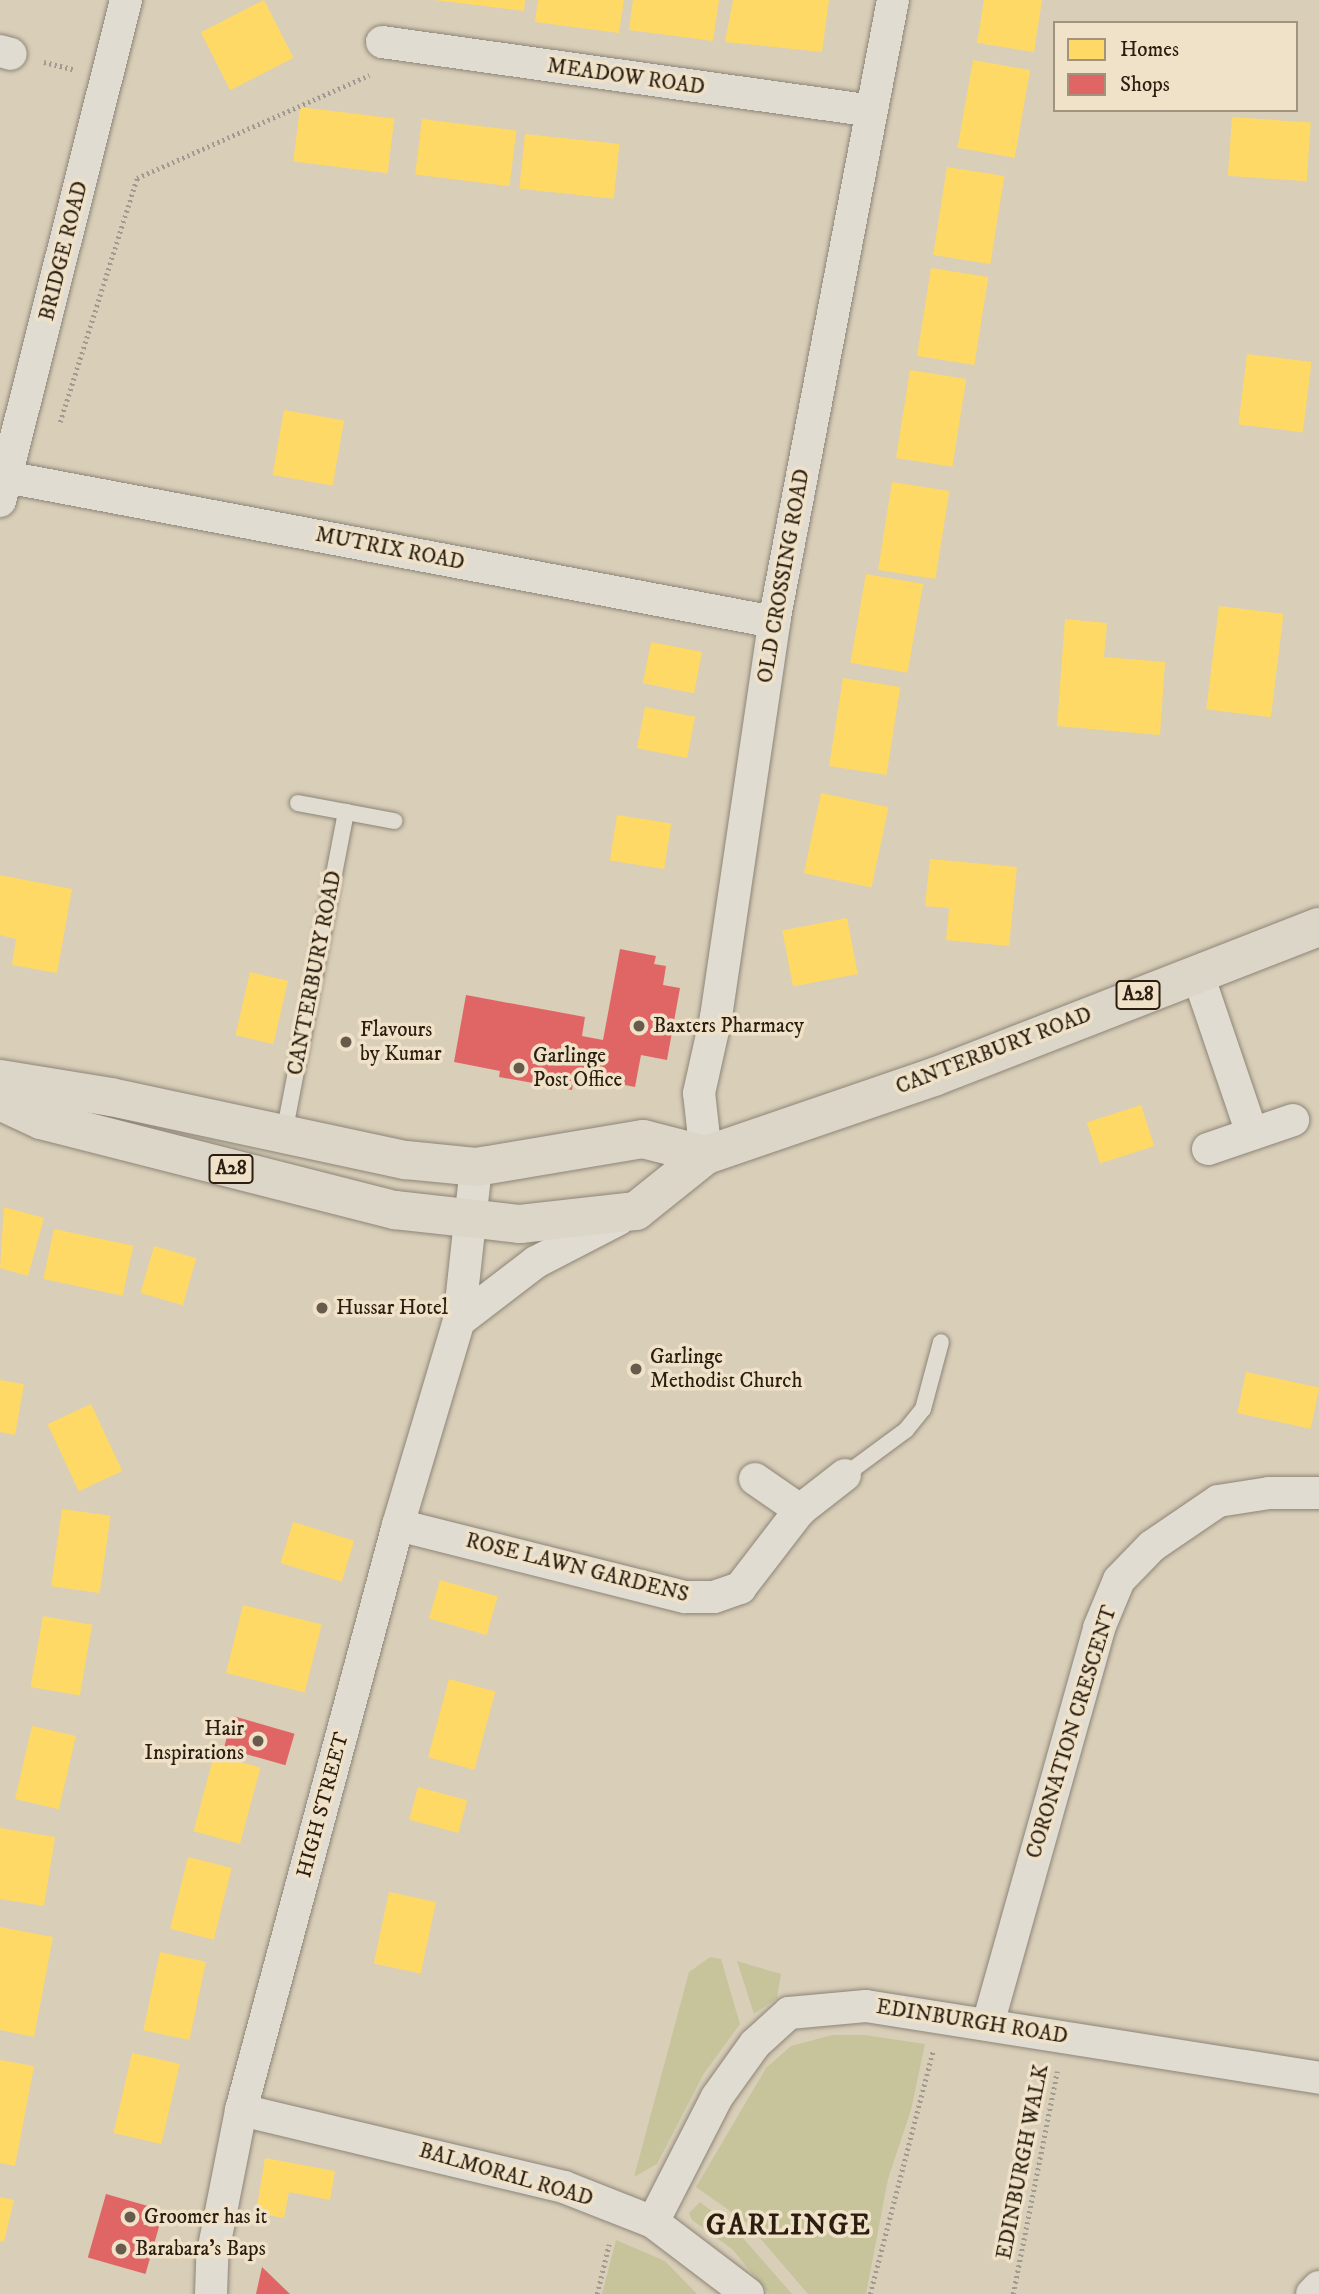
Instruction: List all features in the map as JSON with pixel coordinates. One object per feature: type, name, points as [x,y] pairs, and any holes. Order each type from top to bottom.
[{"type":"highway","name":"CANTERBURY ROAD","points":[[636,1211],[706,1155],[934,1077],[1319,926]]},
{"type":"highway","name":"A28","points":[[0,1079],[111,1097],[406,1160],[475,1167],[643,1139],[706,1155]]},
{"type":"highway","name":"A28","points":[[0,1101],[41,1120],[395,1210],[520,1224],[636,1211]]},
{"type":"street","name":"BRIDGE ROAD","points":[[3,489],[126,0]]},
{"type":"street","name":"OLD CROSSING ROAD","points":[[706,1155],[699,1093],[716,1017],[774,622],[893,0]]},
{"type":"street","name":"MEADOW ROAD","points":[[382,42],[871,111]]},
{"type":"street","name":"MUTRIX ROAD","points":[[3,489],[41,482],[774,622]]},
{"type":"street","points":[[1197,972],[1252,1133]]},
{"type":"street","points":[[1208,1149],[1293,1120]]},
{"type":"street","name":"HIGH STREET","points":[[211,2294],[212,2257],[241,2110],[398,1525],[459,1321],[467,1271],[467,1218],[475,1167]]},
{"type":"street","points":[[459,1321],[536,1262],[636,1211]]},
{"type":"street","name":"ROSE LAWN GARDENS","points":[[398,1525],[685,1597],[714,1597],[740,1588],[800,1510],[845,1475]]},
{"type":"street","points":[[755,1479],[800,1510]]},
{"type":"street","name":"CORONATION CRESCENT","points":[[988,2024],[1099,1628],[1119,1580],[1152,1546],[1218,1501],[1269,1493],[1319,1493]]},
{"type":"street","name":"EDINBURGH ROAD","points":[[653,2222],[717,2097],[755,2044],[789,2013],[866,2006],[1319,2078]]},
{"type":"street","name":"BALMORAL ROAD","points":[[241,2110],[460,2159],[564,2187],[653,2222],[748,2294]]},
{"type":"street","points":[[1312,2294],[1319,2287]]},
{"type":"lane","points":[[298,803],[394,821]]},
{"type":"lane","name":"CANTERBURY ROAD","points":[[284,1134],[346,812]]},
{"type":"lane","points":[[845,1475],[906,1430],[923,1409],[941,1342]]},
{"type":"path","points":[[41,482],[137,178],[372,74],[382,42]]},
{"type":"path","points":[[17,55],[66,68]]},
{"type":"path","points":[[870,2294],[941,2017]]},
{"type":"path","name":"EDINBURGH WALK","points":[[1013,2294],[1064,2036]]},
{"type":"path","points":[[597,2294],[619,2208]]},
{"type":"shaded area","points":[[710,1957],[721,1959],[740,2024],[703,2075],[657,2164],[634,2177],[689,1972]]},
{"type":"shaded area","points":[[737,1961],[781,1974],[777,1998],[754,2014]]},
{"type":"shaded area","points":[[832,2035],[865,2035],[925,2044],[911,2110],[888,2179],[866,2294],[808,2294],[747,2223],[696,2187],[766,2068],[791,2046]]},
{"type":"shaded area","points":[[700,2202],[735,2229],[792,2294],[769,2294],[732,2249],[692,2220],[689,2213]]},
{"type":"shaded area","points":[[616,2240],[665,2261],[697,2294],[602,2294]]},
{"type":"building: Homes","points":[[264,0],[294,58],[230,90],[201,32]]},
{"type":"building: Homes","points":[[434,0],[525,0],[524,11]]},
{"type":"building: Homes","points":[[538,0],[624,0],[619,33],[535,22]]},
{"type":"building: Homes","points":[[633,0],[719,0],[713,41],[629,30]]},
{"type":"building: Homes","points":[[733,0],[829,0],[822,52],[725,42]]},
{"type":"building: Homes","points":[[984,0],[1042,0],[1034,52],[977,43]]},
{"type":"building: Homes","points":[[973,60],[1030,70],[1015,158],[958,148]]},
{"type":"building: Homes","points":[[300,107],[394,119],[388,173],[293,162]]},
{"type":"building: Homes","points":[[1232,117],[1311,123],[1307,181],[1228,176]]},
{"type":"building: Homes","points":[[422,119],[516,131],[509,186],[415,175]]},
{"type":"building: Homes","points":[[525,134],[619,144],[614,199],[519,189]]},
{"type":"building: Homes","points":[[947,167],[1004,176],[990,264],[933,255]]},
{"type":"building: Homes","points":[[931,268],[988,277],[974,365],[917,356]]},
{"type":"building: Homes","points":[[1247,354],[1312,362],[1303,432],[1238,424]]},
{"type":"building: Homes","points":[[910,370],[966,379],[952,467],[896,458]]},
{"type":"building: Homes","points":[[284,410],[344,421],[333,486],[273,475]]},
{"type":"building: Homes","points":[[892,482],[949,491],[935,579],[878,570]]},
{"type":"building: Homes","points":[[866,574],[923,584],[907,673],[850,663]]},
{"type":"building: Homes","points":[[1219,606],[1284,614],[1271,717],[1206,709]]},
{"type":"building: Homes","points":[[1065,619],[1107,623],[1104,657],[1165,662],[1160,735],[1057,726]]},
{"type":"building: Homes","points":[[651,642],[702,652],[694,693],[643,683]]},
{"type":"building: Homes","points":[[843,678],[900,687],[886,775],[829,766]]},
{"type":"building: Homes","points":[[645,707],[695,717],[687,758],[637,748]]},
{"type":"building: Homes","points":[[821,793],[888,807],[871,888],[804,873]]},
{"type":"building: Homes","points":[[617,815],[671,824],[664,869],[610,860]]},
{"type":"building: Homes","points":[[930,859],[1017,867],[1009,946],[946,940],[949,908],[925,906]]},
{"type":"building: Homes","points":[[0,875],[72,889],[57,973],[12,965],[16,939],[0,935]]},
{"type":"building: Homes","points":[[847,918],[858,974],[793,987],[782,931]]},
{"type":"building: Homes","points":[[250,972],[288,981],[273,1044],[235,1035]]},
{"type":"building: Homes","points":[[1141,1105],[1154,1146],[1100,1164],[1087,1123]]},
{"type":"building: Homes","points":[[4,1207],[44,1218],[28,1276],[0,1268]]},
{"type":"building: Homes","points":[[54,1229],[133,1246],[123,1296],[43,1279]]},
{"type":"building: Homes","points":[[154,1246],[196,1258],[183,1305],[140,1293]]},
{"type":"building: Homes","points":[[1246,1372],[1319,1388],[1311,1429],[1237,1413]]},
{"type":"building: Homes","points":[[0,1380],[24,1384],[15,1435],[0,1432]]},
{"type":"building: Homes","points":[[91,1404],[122,1471],[79,1491],[47,1424]]},
{"type":"building: Homes","points":[[62,1509],[111,1516],[100,1593],[51,1586]]},
{"type":"building: Homes","points":[[293,1522],[354,1541],[342,1582],[280,1563]]},
{"type":"building: Homes","points":[[440,1580],[498,1597],[487,1635],[429,1618]]},
{"type":"building: Homes","points":[[243,1605],[322,1625],[305,1693],[226,1673]]},
{"type":"building: Homes","points":[[43,1616],[92,1625],[80,1696],[30,1687]]},
{"type":"building: Homes","points":[[449,1679],[495,1691],[474,1770],[428,1757]]},
{"type":"building: Homes","points":[[32,1726],[76,1736],[59,1809],[15,1799]]},
{"type":"building: Homes","points":[[214,1755],[260,1767],[240,1844],[194,1831]]},
{"type":"building: Homes","points":[[418,1787],[467,1800],[458,1833],[409,1820]]},
{"type":"building: Homes","points":[[0,1828],[55,1837],[44,1906],[0,1899]]},
{"type":"building: Homes","points":[[188,1857],[232,1868],[214,1940],[170,1929]]},
{"type":"building: Homes","points":[[389,1892],[436,1902],[421,1973],[374,1963]]},
{"type":"building: Homes","points":[[0,1927],[53,1937],[34,2037],[0,2030]]},
{"type":"building: Homes","points":[[160,1952],[206,1962],[189,2040],[143,2030]]},
{"type":"building: Homes","points":[[132,2053],[180,2064],[161,2144],[114,2133]]},
{"type":"building: Homes","points":[[0,2060],[34,2066],[15,2166],[0,2163]]},
{"type":"building: Homes","points":[[265,2158],[335,2171],[330,2200],[289,2192],[284,2218],[256,2213]]},
{"type":"building: Homes","points":[[0,2197],[14,2200],[4,2242],[0,2241]]},
{"type":"building: Shops","points":[[620,949],[656,956],[654,964],[666,966],[663,985],[680,988],[667,1060],[641,1055],[635,1087],[574,1075],[572,1090],[499,1077],[500,1071],[454,1062],[466,995],[585,1017],[582,1036],[603,1040]]},
{"type":"building: Shops","name":"Hair Inspirations","points":[[233,1716],[295,1734],[285,1765],[224,1748]]},
{"type":"building: Shops","points":[[106,2194],[164,2211],[145,2274],[88,2257]]},
{"type":"building: Shops","points":[[262,2267],[290,2294],[256,2294]]},
{"type":"place","name":"Baxters Pharmacy","points":[[639,1026]]},
{"type":"place","name":"Flavours by Kumar","points":[[346,1042]]},
{"type":"place","name":"Garlinge Post Office","points":[[519,1068]]},
{"type":"place","name":"Hussar Hotel","points":[[322,1308]]},
{"type":"place","name":"Garlinge Methodist Church","points":[[636,1369]]},
{"type":"place","name":"Hair Inspirations","points":[[258,1741]]},
{"type":"place","name":"Groomer has it","points":[[130,2217]]},
{"type":"place","name":"Barabara’s Baps","points":[[121,2249]]},
{"type":"district","name":"GARLINGE","points":[[789,2226]]}]
